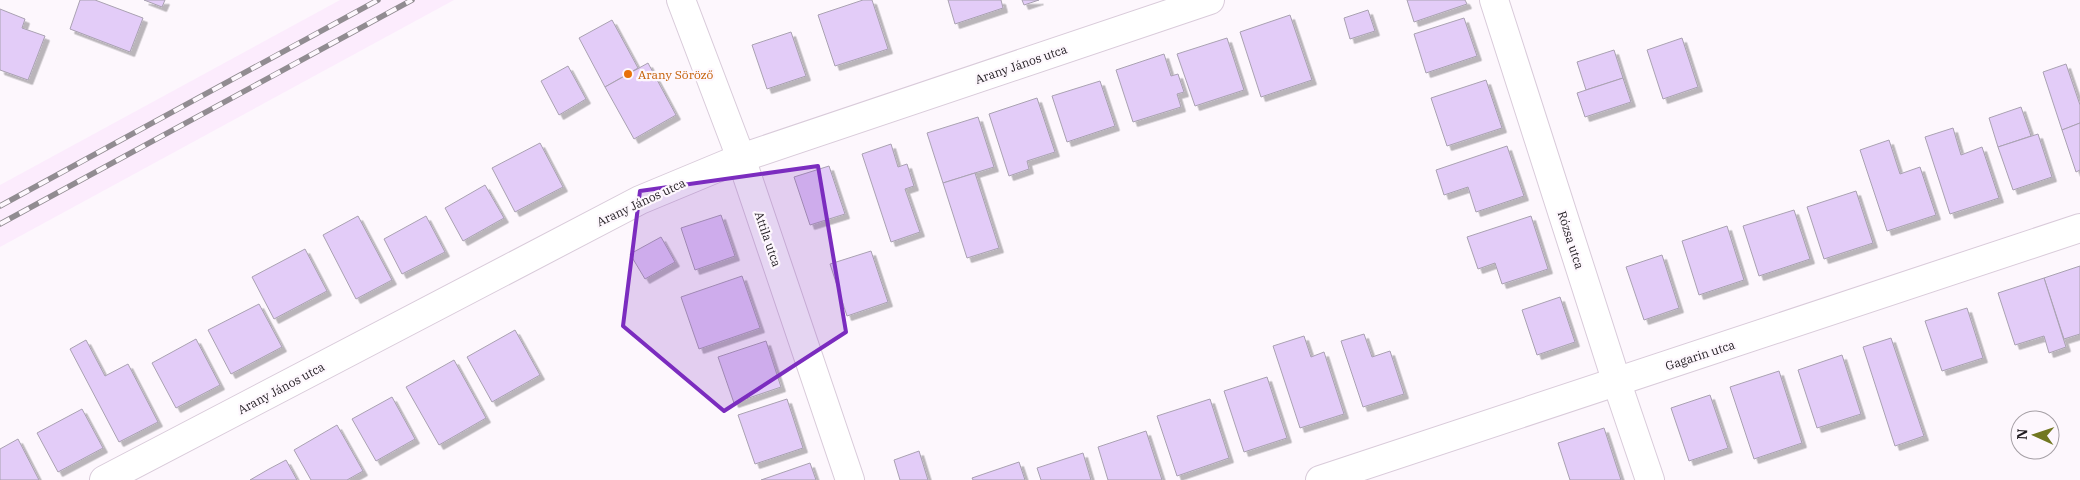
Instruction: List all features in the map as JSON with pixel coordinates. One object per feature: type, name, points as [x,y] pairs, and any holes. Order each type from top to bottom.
[{"type":"street","name":"Attila utca","points":[[681,0],[741,158],[850,480]]},
{"type":"street","name":"Arany János utca","points":[[104,480],[640,200],[741,158],[1210,0]]},
{"type":"street","name":"Rózsa utca","points":[[1494,0],[1650,480]]},
{"type":"street","name":"Gagarin utca","points":[[1320,480],[2080,228]]},
{"type":"highlighted area","points":[[818,166],[846,332],[724,411],[623,326],[640,191]]},
{"type":"shaded area","points":[[340,0],[454,0],[0,247],[0,185]]},
{"type":"building","points":[[80,0],[95,0],[143,18],[130,52],[70,29]]},
{"type":"building","points":[[144,0],[165,0],[162,7]]},
{"type":"building","points":[[863,0],[872,0],[888,49],[835,66],[818,15]]},
{"type":"building","points":[[948,0],[1001,0],[1003,8],[955,24]]},
{"type":"building","points":[[1022,0],[1039,0],[1024,5]]},
{"type":"building","points":[[1407,0],[1465,0],[1467,4],[1414,22]]},
{"type":"building","points":[[0,9],[25,19],[22,28],[45,36],[28,80],[0,70]]},
{"type":"building","points":[[1368,10],[1375,31],[1350,39],[1344,18]]},
{"type":"building","points":[[1290,15],[1312,80],[1261,97],[1240,32]]},
{"type":"building","points":[[1464,18],[1477,56],[1426,73],[1414,34]]},
{"type":"building","points":[[612,20],[638,68],[605,87],[579,38]]},
{"type":"building","points":[[791,32],[806,76],[767,89],[752,45]]},
{"type":"building","points":[[1227,38],[1244,90],[1195,106],[1177,54]]},
{"type":"building","points":[[1682,38],[1698,87],[1663,99],[1647,50]]},
{"type":"building","points":[[1614,50],[1623,78],[1586,90],[1577,62]]},
{"type":"building","points":[[1164,54],[1171,76],[1178,74],[1184,92],[1177,94],[1181,107],[1133,122],[1116,70]]},
{"type":"building","points":[[648,63],[676,115],[634,139],[605,87]]},
{"type":"building","points":[[2066,64],[2080,105],[2080,123],[2062,130],[2043,72]]},
{"type":"building","points":[[568,66],[586,99],[559,115],[541,81]]},
{"type":"building","points":[[1623,78],[1631,102],[1585,117],[1577,93]]},
{"type":"building","points":[[1486,80],[1502,128],[1447,146],[1431,98]]},
{"type":"building","points":[[1100,81],[1115,126],[1067,142],[1052,96]]},
{"type":"building","points":[[1037,98],[1055,152],[1027,161],[1029,169],[1009,176],[989,114]]},
{"type":"building","points":[[2021,107],[2031,136],[1998,147],[1989,118]]},
{"type":"building","points":[[978,117],[994,167],[943,183],[927,133]]},
{"type":"building","points":[[2080,123],[2080,170],[2076,172],[2062,130]]},
{"type":"building","points":[[1953,128],[1961,155],[1982,147],[1999,198],[1950,214],[1925,137]]},
{"type":"building","points":[[2038,134],[2052,177],[2013,190],[1998,147]]},
{"type":"building","points":[[1889,140],[1900,174],[1920,167],[1936,215],[1887,231],[1860,150]]},
{"type":"building","points":[[540,143],[563,187],[515,212],[492,168]]},
{"type":"building","points":[[891,144],[898,167],[907,164],[914,186],[905,189],[920,232],[891,242],[862,154]]},
{"type":"building","points":[[1507,146],[1524,196],[1476,212],[1468,187],[1444,195],[1436,170]]},
{"type":"building","points":[[829,166],[845,214],[810,225],[794,177]]},
{"type":"building","points":[[975,173],[999,248],[967,258],[943,183]]},
{"type":"building","points":[[485,185],[504,218],[463,241],[445,208]]},
{"type":"building","points":[[1856,191],[1873,243],[1824,259],[1807,207]]},
{"type":"building","points":[[1794,210],[1810,259],[1759,276],[1743,226]]},
{"type":"building","points":[[721,215],[735,256],[695,270],[681,228]]},
{"type":"building","points":[[358,216],[392,280],[356,299],[323,235]]},
{"type":"building","points":[[426,216],[445,252],[402,274],[384,239]]},
{"type":"building","points":[[1531,216],[1548,269],[1502,284],[1495,263],[1478,269],[1467,237]]},
{"type":"building","points":[[1727,226],[1744,280],[1699,295],[1682,241]]},
{"type":"building","points":[[661,237],[675,262],[645,279],[630,254]]},
{"type":"building","points":[[305,249],[327,291],[274,319],[252,277]]},
{"type":"building","points":[[871,251],[888,302],[847,316],[830,264]]},
{"type":"building","points":[[1662,255],[1679,308],[1644,320],[1626,267]]},
{"type":"building","points":[[2080,266],[2080,334],[2064,339],[2044,278]]},
{"type":"building","points":[[742,276],[760,328],[699,349],[681,297]]},
{"type":"building","points":[[2044,278],[2066,347],[2049,353],[2044,336],[2015,345],[1998,293]]},
{"type":"building","points":[[1560,297],[1575,342],[1537,355],[1522,310]]},
{"type":"building","points":[[259,304],[282,347],[231,374],[208,330]]},
{"type":"building","points":[[1967,308],[1983,358],[1942,371],[1925,321]]},
{"type":"building","points":[[515,330],[540,375],[492,402],[467,357]]},
{"type":"building","points":[[1364,334],[1372,357],[1390,351],[1404,394],[1363,407],[1341,341]]},
{"type":"building","points":[[1304,336],[1311,357],[1324,352],[1344,414],[1300,428],[1273,346]]},
{"type":"building","points":[[1891,338],[1924,436],[1895,446],[1863,347]]},
{"type":"building","points":[[196,339],[220,385],[176,408],[152,363]]},
{"type":"building","points":[[86,340],[105,376],[128,364],[158,422],[119,442],[70,349]]},
{"type":"building","points":[[766,341],[781,387],[734,403],[718,357]]},
{"type":"building","points":[[1842,355],[1861,414],[1817,428],[1798,370]]},
{"type":"building","points":[[454,360],[486,418],[439,445],[406,387]]},
{"type":"building","points":[[1779,371],[1802,443],[1754,459],[1730,387]]},
{"type":"building","points":[[1267,377],[1287,438],[1244,452],[1224,391]]},
{"type":"building","points":[[1710,395],[1728,448],[1689,461],[1671,408]]},
{"type":"building","points":[[392,397],[415,439],[376,461],[352,419]]},
{"type":"building","points":[[787,399],[803,448],[755,464],[738,415]]},
{"type":"building","points":[[1210,399],[1229,458],[1177,476],[1157,416]]},
{"type":"building","points":[[82,409],[103,448],[58,472],[37,433]]},
{"type":"building","points":[[337,425],[363,471],[347,480],[311,480],[294,450]]},
{"type":"building","points":[[1604,428],[1621,480],[1570,480],[1558,443]]},
{"type":"building","points":[[1146,431],[1162,480],[1108,480],[1098,447]]},
{"type":"building","points":[[18,439],[39,480],[0,480],[0,449]]},
{"type":"building","points":[[919,451],[928,480],[900,480],[894,460]]},
{"type":"building","points":[[1083,453],[1091,480],[1041,480],[1037,468]]},
{"type":"building","points":[[286,460],[297,480],[250,480],[269,469]]},
{"type":"building","points":[[1019,462],[1025,480],[973,480],[972,478]]},
{"type":"building","points":[[810,463],[816,480],[761,480]]},
{"type":"railway","points":[[0,206],[378,0]]},
{"type":"railway","points":[[0,224],[412,0]]},
{"type":"place","name":"Arany Söröző","points":[[628,74]]}]
